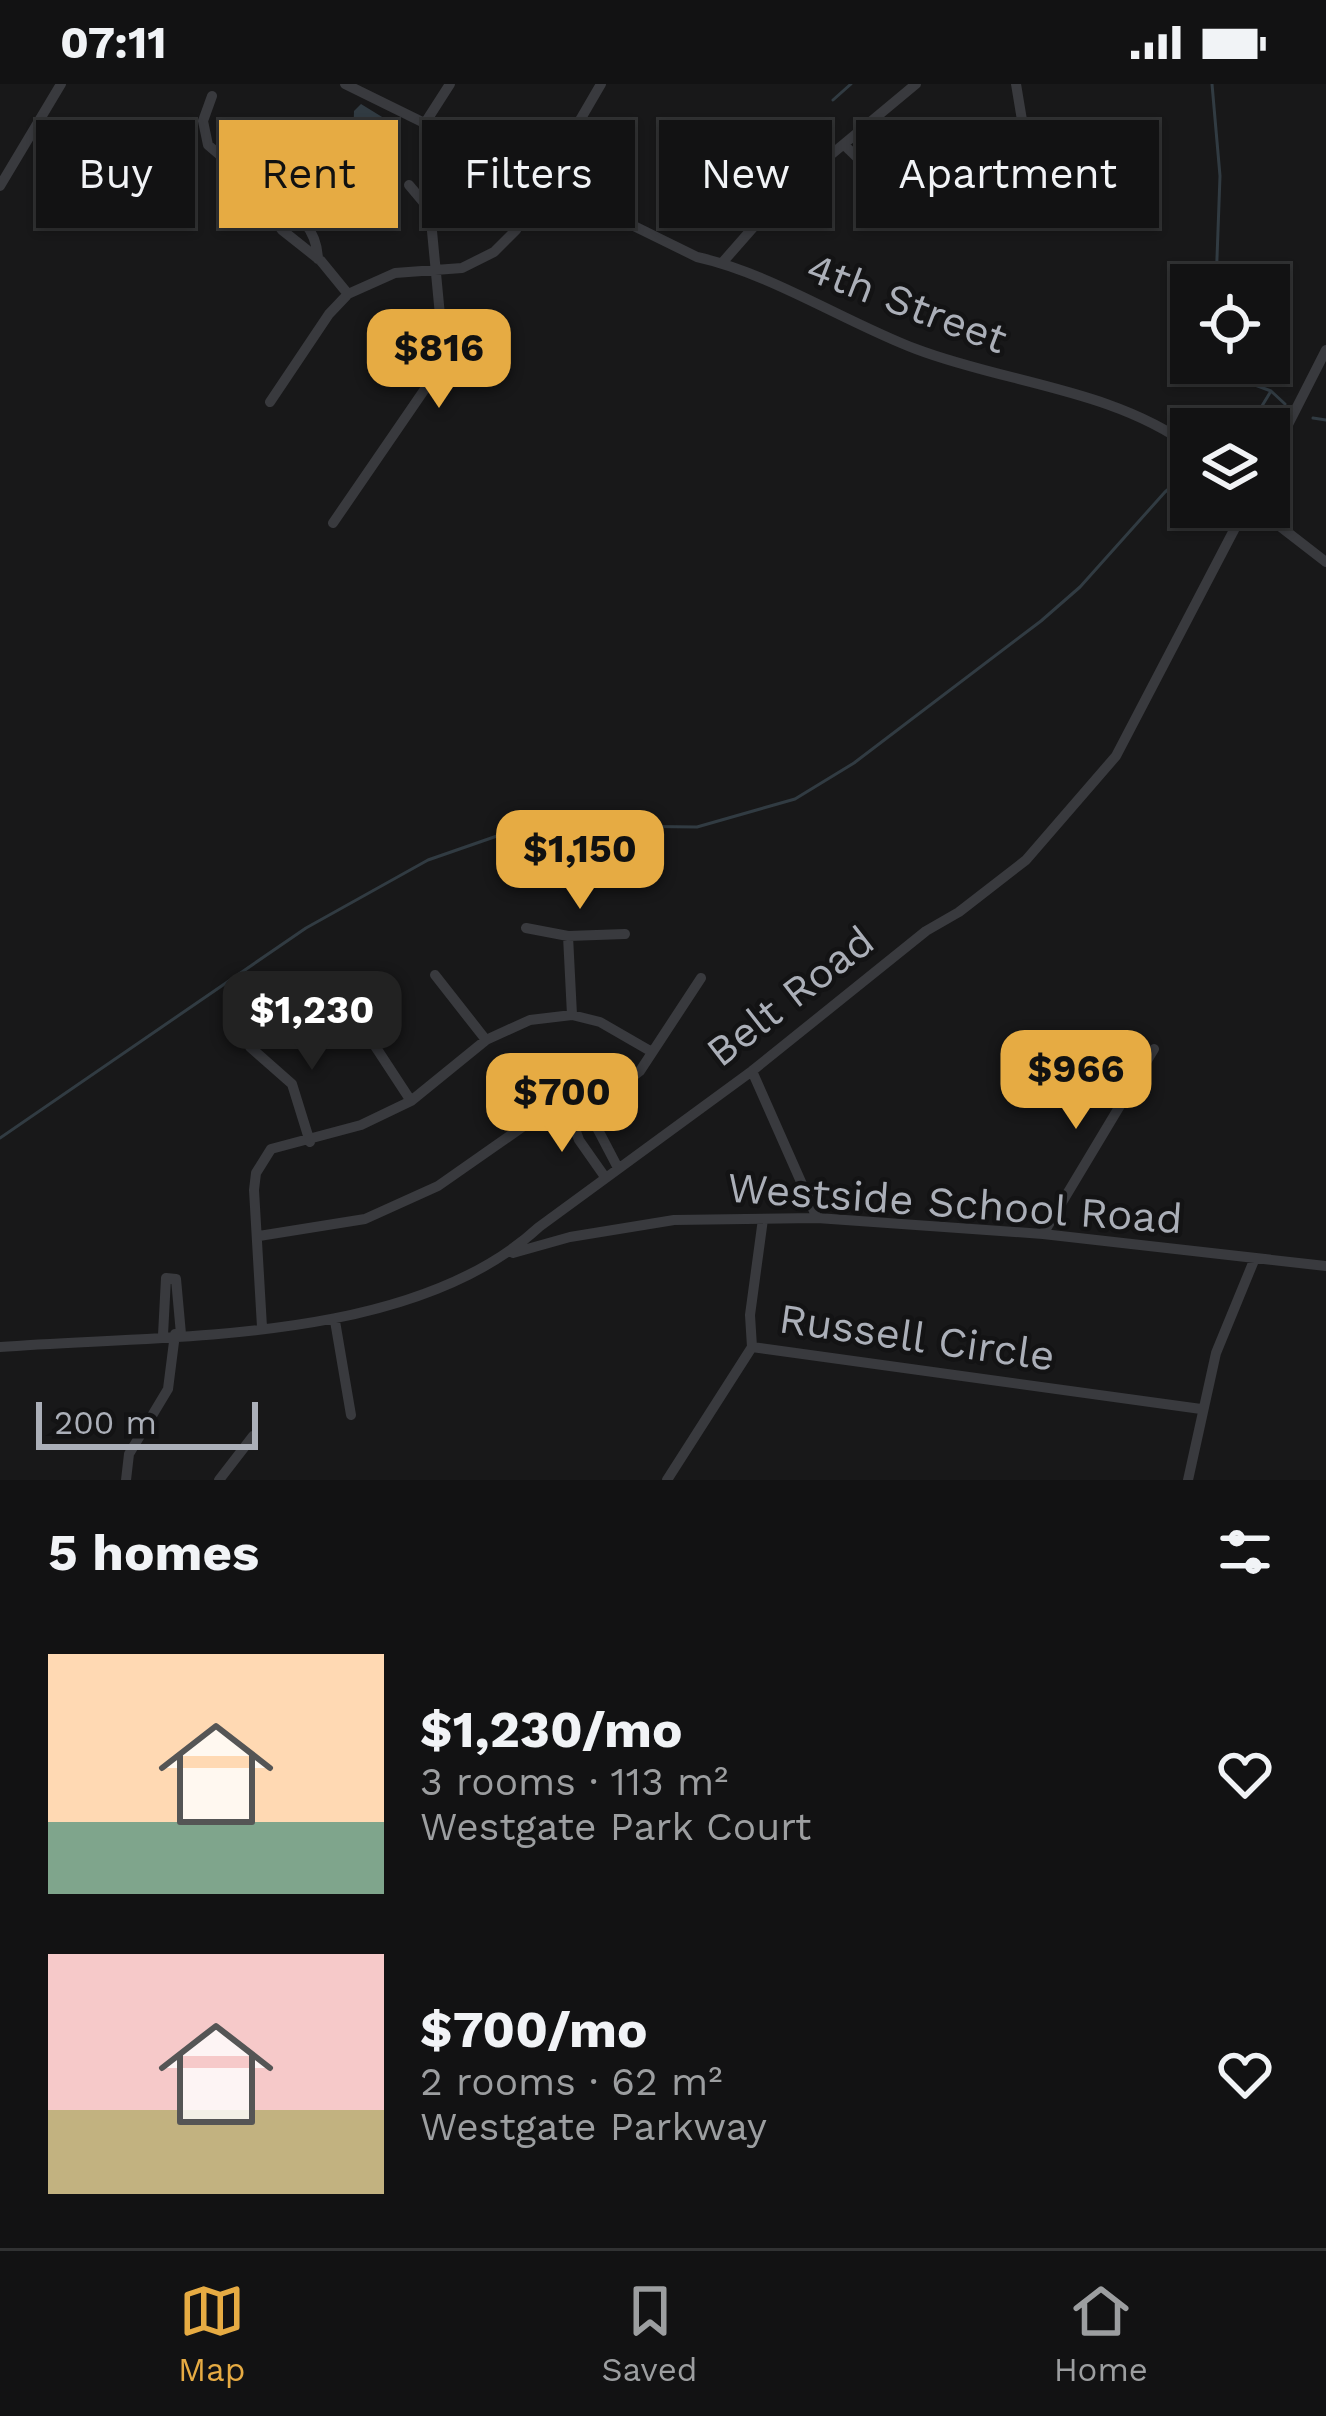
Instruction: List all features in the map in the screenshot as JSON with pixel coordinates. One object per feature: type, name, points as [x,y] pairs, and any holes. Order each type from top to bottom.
[{"type":"street","points":[[0,186],[61,84]]},
{"type":"street","name":"4th Street","points":[[344,84],[422,122]]},
{"type":"street","points":[[427,120],[450,84]]},
{"type":"street","points":[[578,120],[601,84]]},
{"type":"street","points":[[722,262],[779,198],[916,84]]},
{"type":"street","points":[[1016,84],[1022,120]]},
{"type":"street","points":[[212,96],[203,121],[208,145],[219,155]]},
{"type":"street","points":[[844,145],[856,156]]},
{"type":"street","points":[[334,523],[440,367],[443,347],[430,210],[409,185]]},
{"type":"street","name":"4th Street","points":[[635,227],[920,351],[1130,413],[1170,435]]},
{"type":"street","points":[[280,228],[318,259],[348,294]]},
{"type":"street","points":[[309,228],[318,259]]},
{"type":"street","points":[[270,402],[328,314],[348,294],[395,273],[462,268],[494,252],[516,228]]},
{"type":"street","points":[[1290,421],[1326,350]]},
{"type":"street","name":"Belt Road","points":[[0,1347],[335,1321],[419,1298],[510,1254],[605,1177],[752,1071],[926,931],[959,912],[1026,860],[1116,756],[1240,528]]},
{"type":"street","points":[[1280,528],[1326,562]]},
{"type":"street","points":[[526,928],[568,935],[625,934]]},
{"type":"street","points":[[568,935],[572,1015]]},
{"type":"street","points":[[435,975],[486,1040]]},
{"type":"street","points":[[259,1235],[365,1220],[438,1186],[531,1121],[628,1082],[701,978]]},
{"type":"street","points":[[262,1327],[254,1190],[262,1159],[280,1144],[310,1142],[411,1101],[486,1040],[530,1020],[572,1015],[600,1022],[652,1052]]},
{"type":"street","points":[[373,1042],[411,1101]]},
{"type":"street","points":[[250,1047],[292,1084],[310,1142]]},
{"type":"street","points":[[1043,1234],[1154,1049]]},
{"type":"street","points":[[752,1071],[817,1218]]},
{"type":"street","points":[[584,1103],[618,1168]]},
{"type":"street","points":[[568,1109],[580,1140],[605,1177]]},
{"type":"street","name":"Westside School Road","points":[[510,1254],[570,1237],[674,1220],[817,1218],[1043,1234],[1326,1266]]},
{"type":"street","name":"Russell Circle","points":[[764,1219],[750,1315],[752,1347],[1202,1409]]},
{"type":"street","points":[[1188,1480],[1216,1353],[1255,1258]]},
{"type":"street","points":[[335,1321],[351,1414]]},
{"type":"street","points":[[126,1480],[129,1454],[169,1389],[173,1334]]},
{"type":"street","points":[[667,1480],[752,1347]]},
{"type":"street","points":[[219,1480],[253,1436]]},
{"type":"shaded area","points":[[361,104],[387,120],[354,120]]},
{"type":"waterway","points":[[833,100],[851,84]]},
{"type":"waterway","points":[[1212,84],[1220,176],[1217,264]]},
{"type":"waterway","points":[[1252,384],[1271,391],[1285,404]]},
{"type":"waterway","points":[[1261,408],[1271,391]]},
{"type":"waterway","points":[[1313,418],[1326,420]]},
{"type":"waterway","points":[[0,1138],[306,928],[428,860],[497,836],[612,826],[697,827],[795,799],[854,763],[1041,621],[1080,587],[1170,488]]}]
